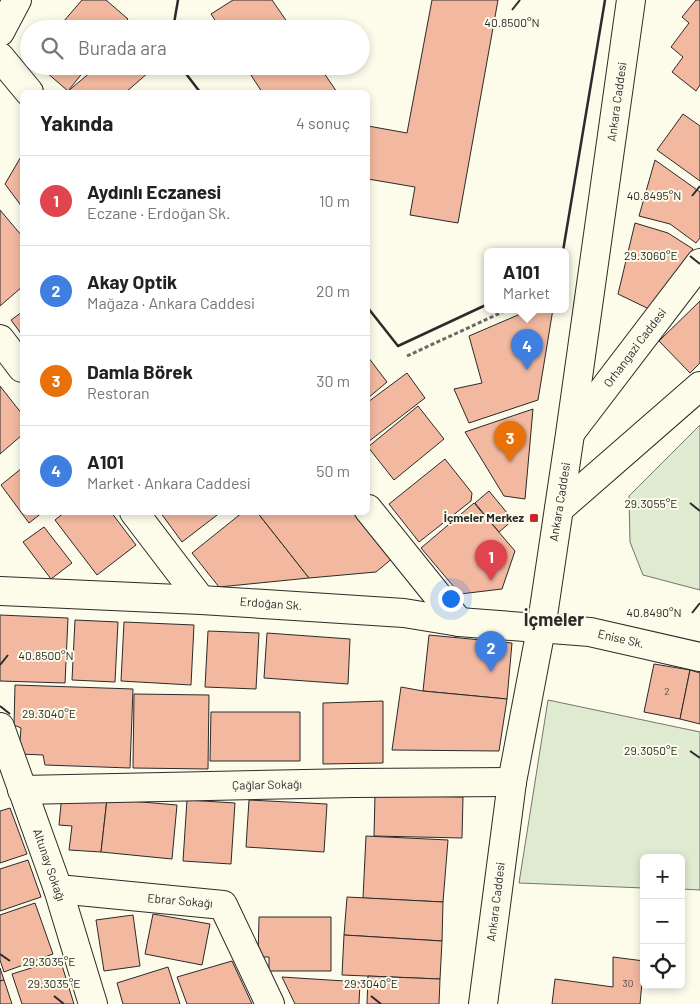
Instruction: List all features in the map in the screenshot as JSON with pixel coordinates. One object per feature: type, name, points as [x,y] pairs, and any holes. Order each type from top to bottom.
[{"type":"street","points":[[0,32],[17,0]]},
{"type":"street","name":"Ankara Caddesi","points":[[483,1004],[512,782],[540,629],[559,509],[631,0]]},
{"type":"street","points":[[0,57],[27,90]]},
{"type":"street","name":"Orhangazi Caddesi","points":[[570,434],[700,263]]},
{"type":"street","points":[[0,339],[20,365]]},
{"type":"street","points":[[559,509],[700,386]]},
{"type":"street","points":[[370,511],[459,622]]},
{"type":"street","points":[[136,515],[201,600]]},
{"type":"street","name":"Erdoğan Sk.","points":[[0,591],[201,600],[404,613],[459,622],[540,629]]},
{"type":"street","name":"Enise Sk.","points":[[540,629],[590,632],[700,656]]},
{"type":"street","name":"Altunay Sokağı","points":[[0,727],[58,889],[93,1004]]},
{"type":"street","name":"Çağlar Sokağı","points":[[22,790],[354,783],[512,782]]},
{"type":"street","name":"Ebrar Sokağı","points":[[58,889],[223,905],[270,1004]]},
{"type":"path","points":[[407,356],[500,313]]},
{"type":"green space","points":[[700,425],[700,590],[643,575],[630,542],[629,496]]},
{"type":"green space","points":[[548,700],[700,732],[700,890],[685,889],[685,854],[640,854],[640,888],[519,883]]},
{"type":"building","points":[[82,0],[106,0],[128,19],[127,20],[65,20]]},
{"type":"building","points":[[233,0],[272,0],[286,20],[215,20],[211,14]]},
{"type":"building","points":[[432,0],[498,0],[458,223],[410,215],[415,187],[370,179],[370,126],[407,133]]},
{"type":"building","points":[[696,0],[700,0],[700,85],[696,91],[672,72],[683,57],[671,47],[689,23],[682,17]]},
{"type":"building","points":[[49,75],[81,75],[67,90]]},
{"type":"building","points":[[87,75],[146,75],[128,90],[69,90]]},
{"type":"building","points":[[251,75],[325,75],[336,90],[261,90]]},
{"type":"building","points":[[683,114],[700,126],[700,181],[657,150]]},
{"type":"building","points":[[20,158],[20,204],[5,184]]},
{"type":"building","points":[[655,160],[700,192],[700,238],[696,243],[670,224],[639,216]]},
{"type":"building","points":[[0,210],[20,234],[20,289],[0,306]]},
{"type":"building","points":[[635,223],[668,233],[693,249],[649,309],[618,294]]},
{"type":"building","points":[[700,301],[700,363],[690,373],[659,341]]},
{"type":"building","points":[[20,313],[20,332],[11,320]]},
{"type":"building","points":[[523,313],[552,313],[538,400],[469,423],[454,389],[482,383],[469,336]]},
{"type":"building","points":[[370,360],[387,382],[370,396]]},
{"type":"building","points":[[407,373],[425,398],[370,440],[370,401]]},
{"type":"building","points":[[0,386],[20,411],[20,437],[0,454]]},
{"type":"building","points":[[418,406],[444,439],[394,480],[370,450],[370,445]]},
{"type":"building","points":[[533,409],[525,499],[504,496],[465,432]]},
{"type":"building","points":[[445,459],[472,493],[471,501],[419,542],[389,504]]},
{"type":"building","points":[[20,470],[20,511],[1,485]]},
{"type":"building","points":[[489,491],[513,520],[499,532],[475,503]]},
{"type":"building","points":[[474,503],[515,551],[502,589],[460,594],[421,548]]},
{"type":"building","points":[[23,515],[39,515],[29,523]]},
{"type":"building","points":[[61,515],[113,515],[136,545],[97,575],[55,520]]},
{"type":"building","points":[[162,515],[217,515],[182,542]]},
{"type":"building","points":[[239,515],[259,515],[309,578],[219,587],[192,553]]},
{"type":"building","points":[[259,515],[361,515],[394,557],[376,572],[309,578]]},
{"type":"building","points":[[44,527],[72,563],[51,579],[23,542]]},
{"type":"building","points":[[0,615],[68,618],[65,683],[0,681]]},
{"type":"building","points":[[75,620],[118,622],[115,682],[72,680]]},
{"type":"building","points":[[124,622],[194,625],[191,685],[121,681]]},
{"type":"building","points":[[208,631],[259,633],[256,689],[205,687]]},
{"type":"building","points":[[267,633],[350,639],[348,684],[264,678]]},
{"type":"building","points":[[429,635],[512,643],[507,699],[423,691]]},
{"type":"building","points":[[654,664],[690,670],[680,719],[644,712]]},
{"type":"building","points":[[690,670],[700,673],[700,724],[680,719]]},
{"type":"building","points":[[15,685],[133,689],[130,768],[45,765],[43,755],[19,754],[21,728],[14,725]]},
{"type":"building","points":[[401,687],[507,699],[499,751],[392,750]]},
{"type":"building","points":[[134,694],[209,695],[208,769],[133,768]]},
{"type":"building","points":[[383,701],[383,763],[323,764],[323,703]]},
{"type":"building","points":[[211,712],[300,712],[300,761],[210,761]]},
{"type":"building","points":[[62,794],[107,799],[101,852],[69,850],[72,826],[59,825]]},
{"type":"building","points":[[375,795],[463,797],[462,838],[374,836]]},
{"type":"building","points":[[107,799],[177,805],[172,859],[101,852]]},
{"type":"building","points":[[187,800],[235,803],[231,864],[183,861]]},
{"type":"building","points":[[249,800],[327,804],[324,852],[246,847]]},
{"type":"building","points":[[10,808],[27,854],[0,863],[0,811]]},
{"type":"building","points":[[366,836],[448,840],[443,902],[363,898]]},
{"type":"building","points":[[28,860],[41,897],[0,911],[0,869]]},
{"type":"building","points":[[347,897],[443,902],[442,941],[344,935]]},
{"type":"building","points":[[35,903],[53,954],[4,972],[0,960],[0,915]]},
{"type":"building","points":[[153,914],[210,924],[202,965],[145,954]]},
{"type":"building","points":[[133,915],[140,966],[104,971],[96,920]]},
{"type":"building","points":[[259,917],[331,917],[331,971],[269,971],[269,957],[258,957]]},
{"type":"building","points":[[344,935],[442,941],[440,979],[342,975]]},
{"type":"building","points":[[613,957],[640,960],[640,1004],[552,1004],[555,979],[613,987]]},
{"type":"building","points":[[60,959],[74,1004],[22,1004],[12,974]]},
{"type":"building","points":[[232,961],[252,1004],[187,1004],[177,977]]},
{"type":"building","points":[[168,967],[180,1004],[123,1004],[117,983]]},
{"type":"building","points":[[0,968],[4,980],[0,981]]},
{"type":"building","points":[[368,976],[440,979],[439,1004],[367,1004]]},
{"type":"building","points":[[282,977],[360,982],[359,1004],[295,1004]]},
{"type":"building","points":[[4,980],[12,1004],[0,1004],[0,981]]},
{"type":"wall","points":[[175,20],[178,0]]},
{"type":"wall","points":[[564,248],[605,0]]},
{"type":"wall","points":[[187,75],[198,90]]},
{"type":"wall","points":[[370,311],[398,346],[484,306]]},
{"type":"place","name":"A101","points":[[527,370]]},
{"type":"place","name":"Damla Börek","points":[[510,462]]},
{"type":"place","name":"İçmeler Merkez","points":[[534,518]]},
{"type":"place","name":"Aydınlı Eczanesi","points":[[491,581]]},
{"type":"place","name":"Akay Optik","points":[[491,672]]},
{"type":"district","name":"İçmeler","points":[[554,620]]}]
